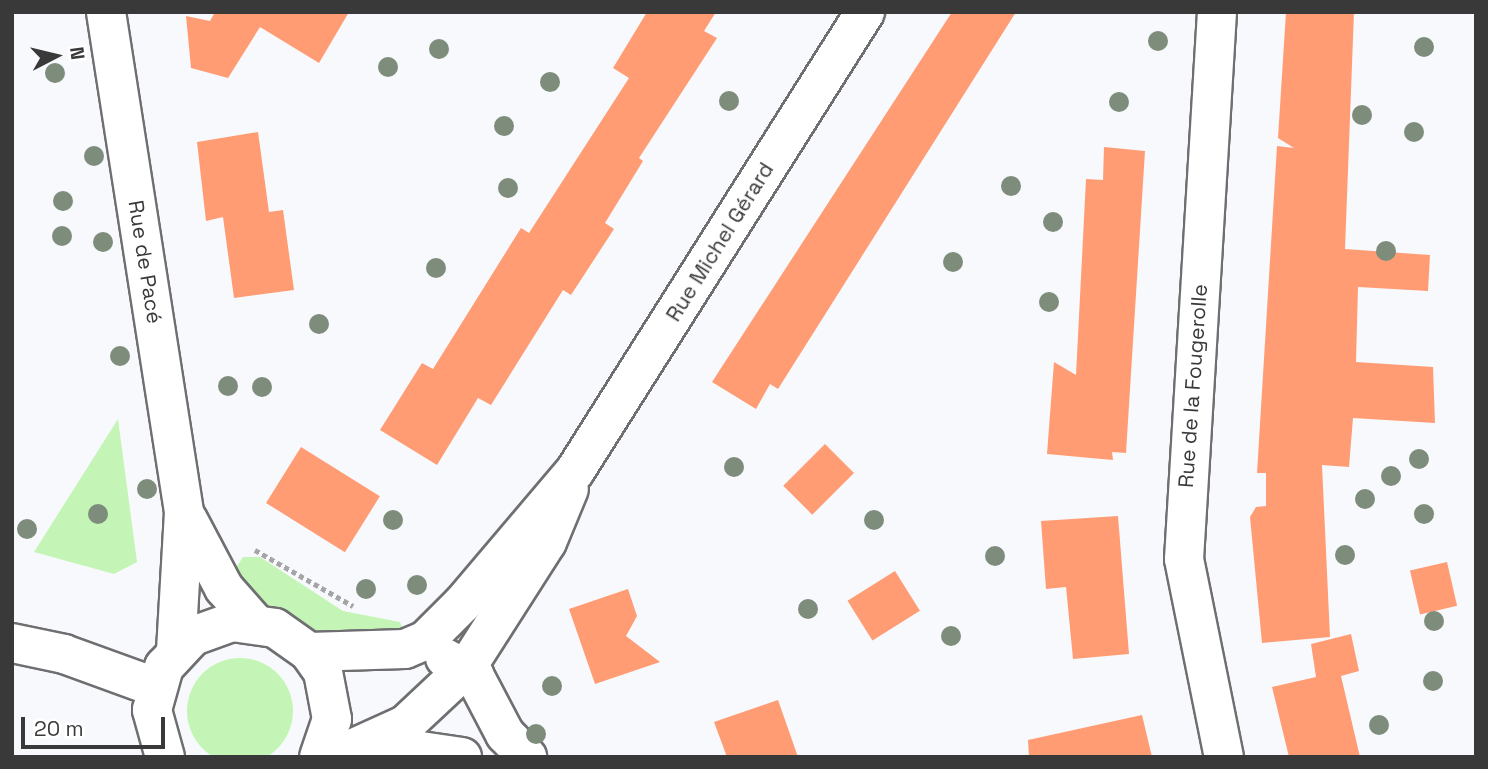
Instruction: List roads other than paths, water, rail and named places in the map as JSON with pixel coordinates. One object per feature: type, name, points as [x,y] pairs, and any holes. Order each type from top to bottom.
[{"type":"street","name":"Rue de Pacé","points":[[106,12],[184,512]]},
{"type":"street","name":"Rue Michel Gérard","points":[[405,649],[443,625],[575,471],[865,12]]},
{"type":"street","name":"Rue de la Fougerolle","points":[[1217,12],[1184,559],[1224,757]]},
{"type":"street","name":"Rue Michel Gérard","points":[[334,757],[373,744],[432,706],[467,667],[547,542],[575,471]]},
{"type":"street","points":[[184,512],[211,568],[254,622]]},
{"type":"street","points":[[165,757],[154,732],[155,687],[176,650],[184,512]]},
{"type":"street","points":[[176,650],[212,627],[254,622],[275,628],[309,652],[330,695],[332,719],[319,757]]},
{"type":"street","points":[[12,643],[64,654],[155,687]]},
{"type":"street","points":[[309,652],[405,649],[467,667],[505,734],[527,757]]},
{"type":"street","points":[[373,744],[462,757]]}]
